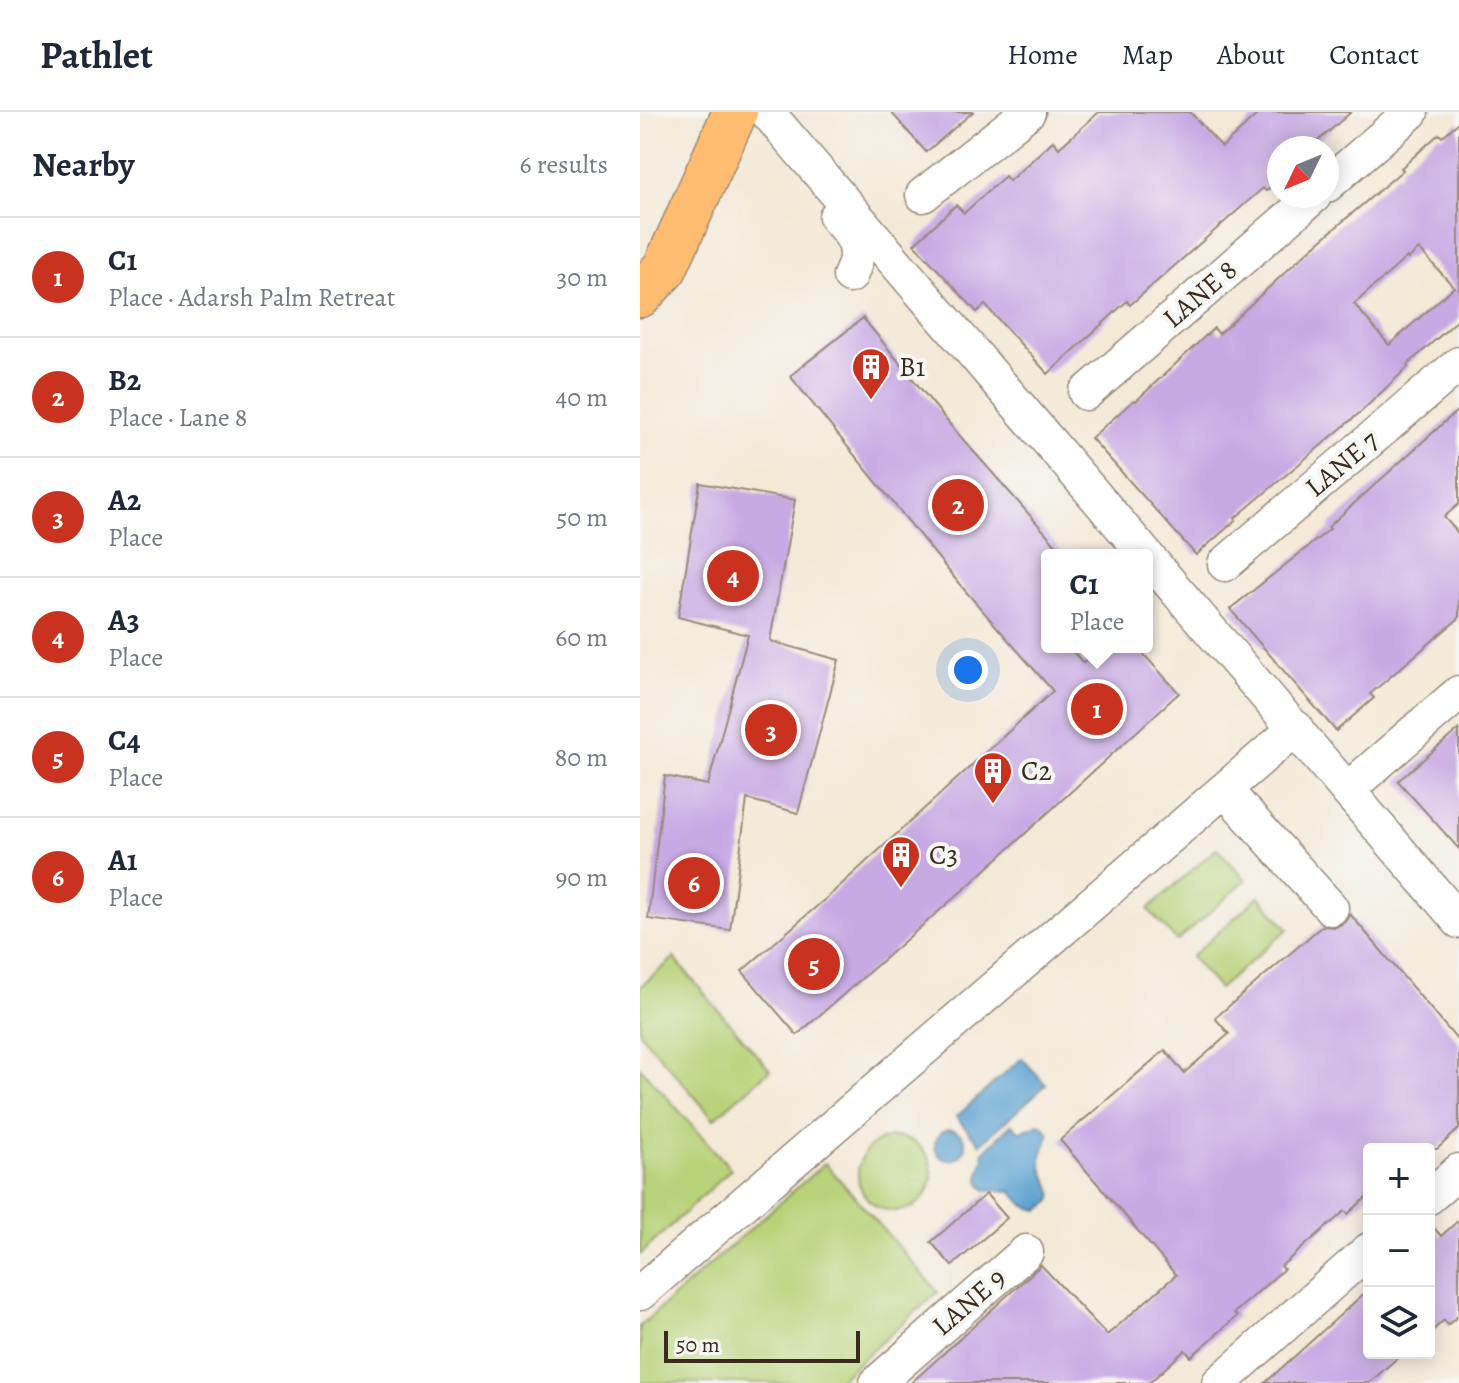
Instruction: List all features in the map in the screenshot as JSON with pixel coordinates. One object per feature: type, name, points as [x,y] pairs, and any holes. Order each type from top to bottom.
[{"type":"main road","points":[[640,266],[644,249],[704,112]]},
{"type":"main road","points":[[640,295],[665,268],[737,112]]},
{"type":"street","points":[[737,112],[852,234],[857,246],[857,260],[850,276]]},
{"type":"street","points":[[767,112],[1142,549]]},
{"type":"street","points":[[923,195],[1028,112]]},
{"type":"street","points":[[1339,175],[1411,112]]},
{"type":"street","name":"LANE 8","points":[[1086,393],[1300,208]]},
{"type":"street","name":"LANE 7","points":[[1225,564],[1459,364]]},
{"type":"street","points":[[1153,561],[1459,921]]},
{"type":"street","points":[[1347,790],[1459,693]]},
{"type":"street","points":[[640,1293],[1296,728]]},
{"type":"street","points":[[1225,790],[1331,908]]},
{"type":"street","points":[[1435,1192],[1459,1171]]},
{"type":"street","name":"LANE 9","points":[[877,1383],[1026,1252]]},
{"type":"street","points":[[1219,1383],[1363,1255]]},
{"type":"green space","points":[[1217,848],[1246,880],[1177,941],[1148,909]]},
{"type":"green space","points":[[1259,896],[1288,929],[1219,989],[1191,957]]},
{"type":"green space","points":[[674,958],[770,1070],[714,1119],[640,1033],[640,987]]},
{"type":"green space","points":[[640,1067],[731,1169],[640,1255]]},
{"type":"green space","points":[[895,1137],[909,1140],[921,1148],[929,1160],[932,1174],[929,1188],[921,1200],[909,1208],[895,1211],[881,1208],[869,1200],[861,1188],[858,1174],[861,1160],[869,1148],[881,1140]]},
{"type":"green space","points":[[825,1163],[938,1292],[835,1383],[640,1383],[640,1326]]},
{"type":"water","points":[[1022,1058],[1046,1085],[980,1144],[956,1117]]},
{"type":"water","points":[[1012,1124],[1020,1132],[1039,1124],[1049,1134],[1041,1159],[1052,1199],[1038,1210],[1025,1206],[1011,1191],[986,1190],[979,1180],[983,1152]]},
{"type":"water","points":[[950,1130],[961,1134],[965,1145],[961,1156],[950,1160],[939,1156],[935,1145],[939,1134]]},
{"type":"building","points":[[891,112],[973,112],[926,152]]},
{"type":"building","points":[[1099,112],[1190,112],[1222,147],[1260,112],[1351,112],[1324,136],[1267,136],[1267,190],[1263,188],[1130,305],[1127,301],[1048,374],[985,305],[977,312],[914,244],[956,205],[964,213],[1005,176],[1009,181],[1053,141],[1059,148]]},
{"type":"building","points":[[1459,122],[1459,319],[1363,410],[1196,555],[1091,438],[1136,401],[1214,328],[1219,334],[1307,252],[1403,170],[1401,168],[1439,134],[1442,137]],"holes":[[[1419,249],[1454,287],[1389,345],[1354,304]]]},
{"type":"building","points":[[863,318],[952,427],[1060,549],[1041,549],[1041,653],[1074,653],[1083,663],[1094,653],[1142,653],[1179,693],[971,883],[797,1035],[742,971],[1053,691],[961,586],[790,376]]},
{"type":"building","points":[[1459,409],[1459,504],[1444,517],[1459,534],[1459,618],[1370,694],[1374,698],[1336,731],[1230,609],[1330,529],[1328,527]]},
{"type":"building","points":[[700,483],[795,500],[770,641],[839,660],[798,813],[747,799],[730,930],[648,919],[665,776],[708,785],[748,635],[678,617]]},
{"type":"building","points":[[1459,729],[1459,849],[1398,781]]},
{"type":"building","points":[[1350,914],[1459,1042],[1459,1129],[1437,1149],[1435,1143],[1363,1143],[1363,1200],[1348,1214],[1345,1211],[1281,1266],[1284,1269],[1234,1313],[1237,1316],[1191,1357],[1185,1350],[1149,1383],[911,1383],[1041,1265],[1107,1335],[1176,1275],[1060,1140],[1165,1050],[1184,1073],[1229,1034],[1215,1018],[1322,926],[1336,927],[1345,922]]},
{"type":"building","points":[[986,1194],[1007,1218],[952,1266],[931,1242]]},
{"type":"building","points":[[1459,1220],[1459,1315],[1448,1325],[1444,1320],[1435,1328],[1435,1229],[1441,1236]]},
{"type":"building","points":[[1363,1294],[1363,1359],[1396,1359],[1369,1383],[1265,1383]]},
{"type":"place","name":"B1","points":[[871,401]]},
{"type":"place","name":"B2","points":[[958,505]]},
{"type":"place","name":"A3","points":[[733,576]]},
{"type":"place","name":"C1","points":[[1097,709]]},
{"type":"place","name":"A2","points":[[771,730]]},
{"type":"place","name":"C2","points":[[993,805]]},
{"type":"place","name":"A1","points":[[694,883]]},
{"type":"place","name":"C3","points":[[901,889]]},
{"type":"place","name":"C4","points":[[814,964]]}]
